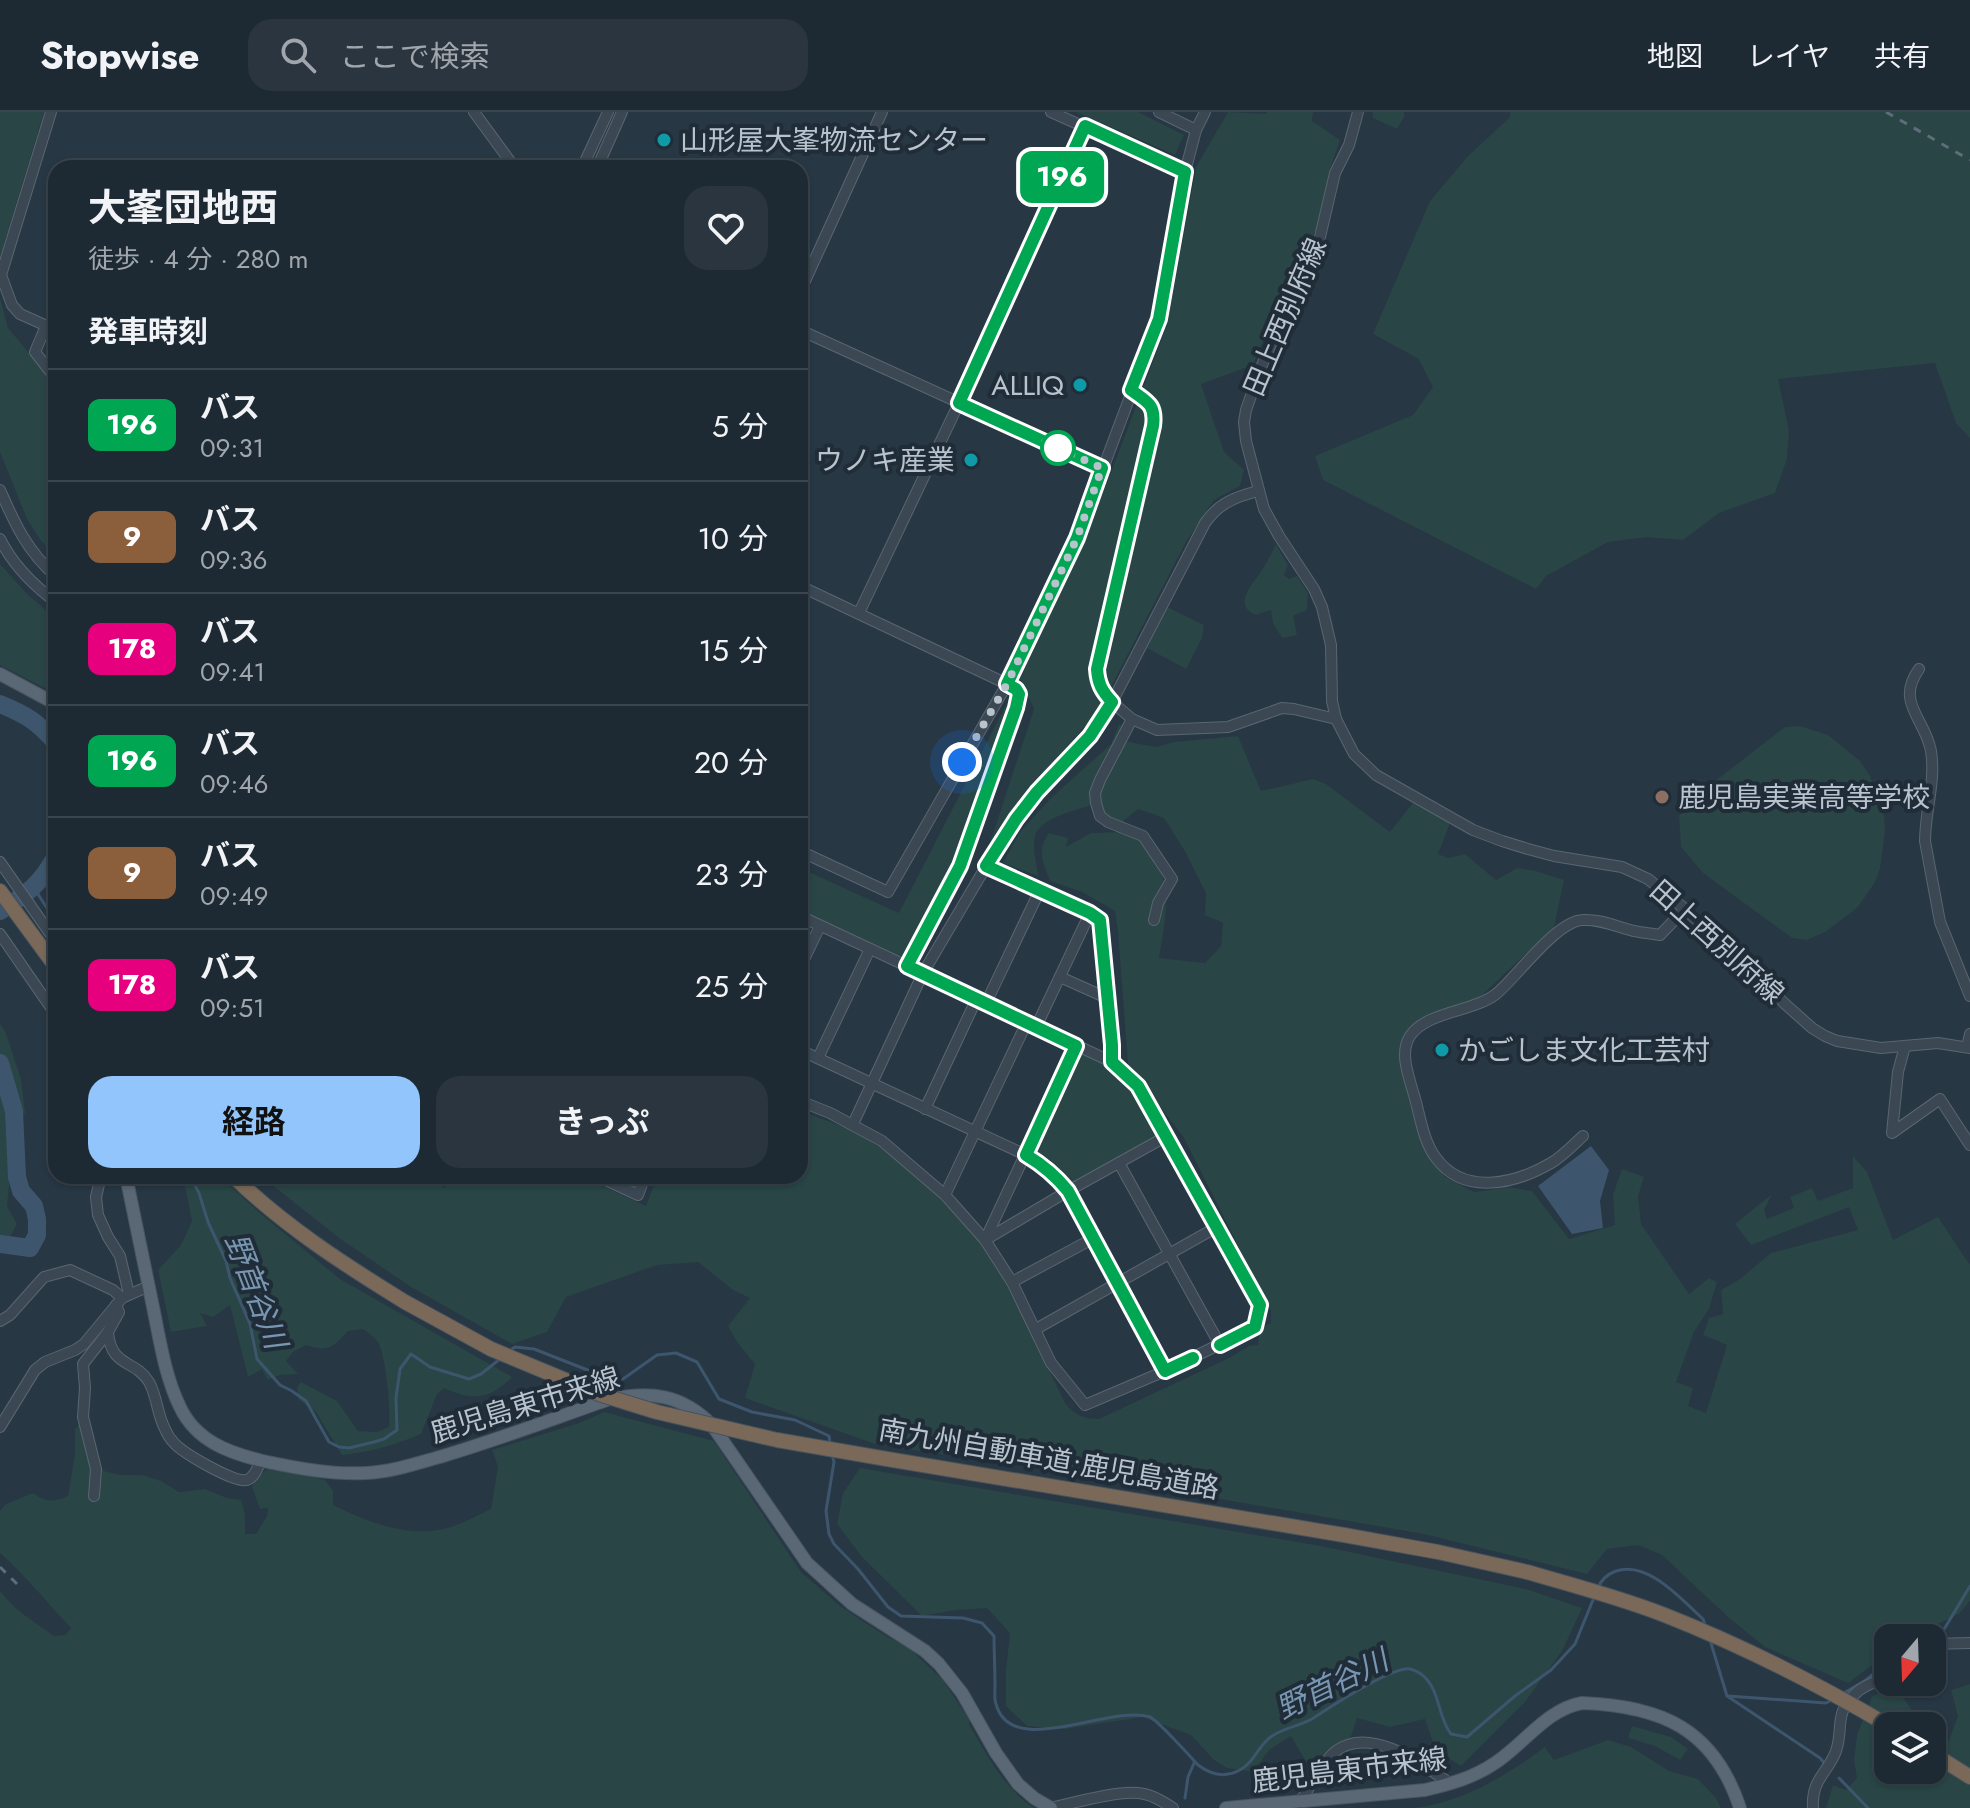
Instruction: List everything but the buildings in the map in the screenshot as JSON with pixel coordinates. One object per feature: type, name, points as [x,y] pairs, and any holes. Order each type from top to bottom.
[{"type":"highway","points":[[0,891],[48,956]]},
{"type":"highway","name":"南九州自動車道;鹿児島道路","points":[[242,1184],[345,1265],[405,1302],[491,1349],[599,1394],[657,1412],[777,1440],[1344,1535],[1527,1572],[1661,1614],[1749,1651],[1874,1717]]},
{"type":"highway","points":[[1946,1762],[1970,1777]]},
{"type":"main road","points":[[0,674],[48,700]]},
{"type":"main road","name":"鹿児島東市来線","points":[[128,1184],[165,1364],[180,1409],[203,1438],[230,1451],[261,1460],[345,1473],[389,1471],[486,1443],[610,1399],[651,1394],[687,1405],[712,1425],[807,1563],[852,1604],[925,1651],[939,1664],[962,1693],[1018,1784],[1050,1808]]},
{"type":"main road","name":"鹿児島東市来線","points":[[1226,1808],[1298,1804],[1425,1790],[1466,1780],[1497,1762],[1564,1708],[1593,1703],[1645,1712],[1686,1729],[1697,1737],[1723,1768],[1740,1808]]},
{"type":"street","points":[[48,327],[20,314],[12,305],[1,275],[51,112]]},
{"type":"street","points":[[474,112],[509,160]]},
{"type":"street","points":[[586,160],[608,112]]},
{"type":"street","points":[[601,160],[622,112]]},
{"type":"street","points":[[808,274],[882,112]]},
{"type":"street","points":[[1051,112],[1185,172]]},
{"type":"street","points":[[1159,112],[1196,130]]},
{"type":"street","points":[[808,855],[888,892],[1007,684],[1077,538],[1159,319],[1185,172],[1196,130],[1205,112]]},
{"type":"street","name":"田上西別府線","points":[[1358,112],[1349,145],[1335,173],[1320,237],[1301,272],[1260,370],[1244,422],[1264,509],[1322,607],[1331,645],[1332,701],[1336,719],[1354,754],[1376,775],[1473,830],[1554,856],[1622,867],[1648,879],[1685,909],[1812,1028],[1837,1041],[1881,1048],[1938,1043],[1968,1047]]},
{"type":"street","points":[[859,613],[1085,126]]},
{"type":"street","points":[[48,332],[35,352],[48,369]]},
{"type":"street","points":[[808,334],[1102,468]]},
{"type":"street","points":[[1131,390],[1151,405],[1155,415],[1097,669],[1102,692],[1132,719],[1157,730],[1228,727],[1282,708],[1336,719]]},
{"type":"street","points":[[0,490],[29,548],[48,570]]},
{"type":"street","points":[[853,1124],[923,973],[1016,819],[1090,736],[1112,702],[1205,523],[1222,504],[1258,491]]},
{"type":"street","points":[[0,539],[18,568],[48,596]]},
{"type":"street","points":[[808,590],[1007,684],[1019,694],[960,866],[907,966]]},
{"type":"street","points":[[1919,669],[1911,680],[1909,690],[1910,700],[1931,749],[1925,841],[1940,922],[1970,996]]},
{"type":"street","points":[[1132,719],[1100,780],[1095,793],[1096,803],[1100,816],[1108,822],[1143,836],[1172,879],[1158,903],[1154,920]]},
{"type":"street","points":[[0,862],[48,931]]},
{"type":"street","points":[[986,866],[1100,920],[1112,1062]]},
{"type":"street","points":[[925,1109],[1040,890]]},
{"type":"street","points":[[1583,1136],[1552,1163],[1508,1182],[1472,1183],[1451,1174],[1429,1146],[1405,1064],[1408,1039],[1419,1025],[1495,996],[1563,928],[1579,920],[1602,921],[1632,931],[1660,935],[1685,909]]},
{"type":"street","points":[[945,1195],[975,1132],[1060,977],[1090,913]]},
{"type":"street","points":[[808,920],[1112,1062],[1138,1086],[1260,1305],[1255,1327],[1165,1371],[1085,1405],[1051,1363],[1012,1282],[985,1240],[945,1195],[882,1141],[853,1124],[808,1104]]},
{"type":"street","points":[[808,951],[820,926]]},
{"type":"street","points":[[0,934],[48,1003]]},
{"type":"street","points":[[818,1058],[870,949]]},
{"type":"street","points":[[1060,977],[1107,998]]},
{"type":"street","points":[[1968,1047],[1970,1034]]},
{"type":"street","points":[[985,1240],[1076,1046]]},
{"type":"street","points":[[1905,1046],[1898,1072],[1892,1133],[1940,1099],[1970,1145]]},
{"type":"street","points":[[808,1054],[1026,1155],[1049,1170],[1068,1191],[1165,1371]]},
{"type":"street","points":[[985,1240],[1167,1136]]},
{"type":"street","points":[[1119,1163],[1220,1345]]},
{"type":"street","points":[[94,1496],[96,1469],[83,1417],[83,1364],[108,1332],[122,1299],[120,1256],[98,1215],[96,1197],[99,1184]]},
{"type":"street","points":[[614,1184],[638,1195],[642,1184]]},
{"type":"street","points":[[1036,1329],[1217,1227]]},
{"type":"street","points":[[1012,1282],[1094,1238]]},
{"type":"street","points":[[0,1321],[10,1315],[44,1277],[70,1270],[113,1290],[122,1299]]},
{"type":"street","points":[[2,1420],[35,1370],[84,1344],[122,1299],[149,1286]]},
{"type":"street","points":[[108,1332],[118,1358],[144,1375],[151,1384],[165,1429],[174,1443],[192,1457],[237,1479],[247,1480],[261,1460]]},
{"type":"street","points":[[1946,1644],[1970,1643]]},
{"type":"street","points":[[1813,1808],[1814,1790],[1836,1752],[1841,1713],[1855,1693],[1874,1684]]},
{"type":"street","points":[[1298,1804],[1337,1750],[1362,1743],[1399,1751],[1451,1784]]},
{"type":"street","points":[[1050,1808],[1122,1793],[1138,1793],[1152,1796],[1173,1808]]},
{"type":"green space","points":[[0,112],[44,112],[0,257]]},
{"type":"green space","points":[[1076,112],[1138,112],[1184,135],[1175,155]]},
{"type":"green space","points":[[1228,112],[1313,112],[1312,121],[1340,140],[1316,230],[1287,283],[1253,365],[1201,384],[1224,452],[1244,470],[1240,486],[1214,500],[1187,540],[1098,712],[1027,791],[990,843],[1034,709],[1020,679],[1084,543],[1167,325],[1196,167]]},
{"type":"green space","points":[[1373,112],[1404,112],[1404,117],[1397,129],[1373,118]]},
{"type":"green space","points":[[1510,112],[1970,112],[1970,438],[1956,423],[1935,363],[1778,379],[1789,430],[1787,459],[1775,493],[1719,513],[1683,540],[1647,537],[1608,542],[1546,576],[1536,589],[1323,480],[1315,456],[1413,415],[1433,387],[1419,359],[1373,334],[1430,201],[1468,156],[1510,117]]},
{"type":"green space","points":[[0,298],[8,328],[48,376],[48,549],[27,519],[0,452]]},
{"type":"green space","points":[[1276,544],[1288,565],[1284,575],[1289,579],[1297,576],[1308,593],[1307,610],[1293,616],[1297,635],[1282,638],[1273,623],[1271,610],[1256,615],[1249,611],[1245,601],[1248,590]]},
{"type":"green space","points":[[0,564],[48,612],[48,690],[0,665]]},
{"type":"green space","points":[[1167,607],[1204,625],[1202,638],[1186,669],[1147,648]]},
{"type":"green space","points":[[1010,697],[952,874],[905,958],[901,959],[808,916],[808,872],[899,913]]},
{"type":"green space","points":[[1119,724],[1125,727],[1124,741],[1156,747],[1174,742],[1238,736],[1261,791],[1313,779],[1326,784],[1390,832],[1415,800],[1450,823],[1438,854],[1448,858],[1465,854],[1496,880],[1517,868],[1564,880],[1554,927],[1479,998],[1423,1018],[1405,1038],[1403,1070],[1412,1113],[1425,1130],[1426,1149],[1445,1177],[1474,1192],[1510,1187],[1532,1191],[1569,1239],[1615,1225],[1613,1195],[1622,1169],[1644,1177],[1638,1196],[1641,1224],[1689,1294],[1709,1278],[1717,1282],[1709,1309],[1694,1332],[1676,1382],[1693,1388],[1688,1406],[1706,1413],[1727,1345],[1703,1335],[1709,1318],[1723,1314],[1721,1290],[1740,1279],[1771,1253],[1858,1230],[1849,1207],[1751,1245],[1735,1224],[1772,1194],[1764,1210],[1767,1219],[1794,1208],[1790,1197],[1812,1188],[1818,1201],[1853,1188],[1853,1156],[1867,1172],[1893,1240],[1938,1217],[1970,1264],[1970,1601],[1959,1614],[1937,1624],[1874,1624],[1874,1664],[1848,1683],[1765,1647],[1662,1555],[1638,1545],[1607,1549],[1587,1574],[1424,1534],[875,1444],[745,1398],[755,1364],[728,1326],[750,1298],[733,1290],[698,1262],[657,1265],[566,1297],[547,1332],[512,1344],[411,1287],[339,1238],[271,1184],[442,1184],[444,1189],[447,1184],[598,1184],[646,1206],[654,1184],[808,1184],[808,1114],[850,1129],[884,1150],[933,1191],[980,1242],[1012,1293],[1065,1403],[1080,1416],[1099,1419],[1249,1346],[1258,1345],[1260,1328],[1271,1323],[1271,1311],[1184,1138],[1128,1064],[1115,911],[1082,892],[1050,881],[1043,862],[1045,839],[1049,833],[1068,838],[1066,847],[1091,833],[1121,832],[1144,839],[1160,868],[1165,890],[1166,913],[1159,958],[1205,963],[1221,946],[1223,923],[1205,915],[1206,893],[1164,818],[1138,809],[1117,826],[1091,805],[1044,824],[1035,836],[1038,876],[1003,863],[1020,832],[1051,798],[1111,744]]},
{"type":"green space","points":[[1800,726],[1828,735],[1860,761],[1870,776],[1884,816],[1885,831],[1880,869],[1874,884],[1857,908],[1825,932],[1807,940],[1792,938],[1703,873],[1681,847],[1679,816],[1697,795],[1785,727]]},
{"type":"green space","points":[[0,1024],[21,1079],[25,1113],[8,1142],[10,1176],[7,1206],[17,1224],[11,1235],[0,1244]]},
{"type":"green space","points":[[1082,1052],[1109,1065],[1129,1084],[1159,1133],[1158,1138],[1072,1185],[1050,1160],[1033,1150],[1077,1055]]},
{"type":"green space","points":[[185,1184],[228,1184],[340,1279],[512,1377],[496,1390],[480,1396],[463,1395],[444,1388],[437,1394],[421,1434],[382,1448],[342,1455],[316,1412],[299,1400],[297,1387],[301,1382],[337,1401],[358,1431],[377,1432],[389,1427],[387,1384],[377,1340],[363,1329],[348,1331],[334,1345],[325,1348],[306,1345],[293,1352],[286,1361],[298,1374],[280,1375],[268,1380],[262,1369],[248,1377],[230,1305],[213,1317],[200,1313],[207,1326],[171,1332],[158,1270],[181,1245],[192,1221]]},
{"type":"green space","points":[[604,1412],[714,1441],[801,1572],[840,1606],[910,1649],[942,1679],[969,1719],[969,1724],[997,1770],[1013,1790],[1034,1808],[0,1808],[0,1591],[18,1610],[54,1636],[66,1635],[71,1628],[0,1553],[0,1511],[6,1504],[33,1493],[50,1500],[68,1496],[75,1454],[75,1429],[82,1422],[91,1453],[104,1471],[143,1475],[179,1492],[205,1489],[241,1500],[245,1534],[256,1534],[267,1516],[268,1508],[260,1509],[252,1487],[257,1477],[269,1468],[325,1480],[333,1491],[333,1505],[357,1516],[397,1529],[424,1531],[452,1527],[491,1509],[498,1467],[492,1450]]},
{"type":"green space","points":[[860,1468],[1321,1546],[1526,1589],[1582,1608],[1562,1651],[1525,1702],[1461,1766],[1436,1751],[1425,1719],[1390,1727],[1357,1718],[1347,1749],[1324,1777],[1308,1765],[1291,1736],[1269,1750],[1253,1772],[1227,1768],[1214,1760],[1191,1735],[1142,1717],[1065,1729],[1027,1726],[1006,1706],[1010,1633],[987,1608],[922,1616],[862,1557],[837,1524],[843,1493]]},
{"type":"green space","points":[[1970,1684],[1970,1808],[1826,1808],[1833,1785],[1846,1790],[1857,1778],[1854,1760],[1857,1735],[1872,1697],[1902,1696],[1912,1710],[1874,1712],[1874,1784],[1946,1784],[1946,1748],[1958,1716],[1951,1690]]},
{"type":"green space","points":[[1632,1726],[1671,1737],[1688,1749],[1680,1760],[1655,1746],[1628,1738]]},
{"type":"green space","points":[[1608,1740],[1631,1747],[1669,1771],[1698,1779],[1721,1808],[1414,1808],[1467,1794],[1515,1768],[1545,1747],[1554,1760]]},
{"type":"water","points":[[1591,1146],[1609,1170],[1600,1201],[1603,1228],[1572,1234],[1538,1186]]},
{"type":"waterway","points":[[0,704],[31,719],[48,734]]},
{"type":"waterway","name":"野首谷川","points":[[0,911],[32,888],[48,869]]},
{"type":"waterway","name":"野首谷川","points":[[34,888],[48,910]]},
{"type":"waterway","points":[[0,1063],[14,1111],[17,1177],[21,1191],[34,1206],[37,1219],[37,1235],[30,1248],[0,1244]]},
{"type":"waterway","name":"野首谷川","points":[[194,1184],[250,1324],[257,1359],[280,1385],[306,1401],[329,1442],[349,1448],[384,1439],[397,1430],[396,1398],[400,1369],[411,1354],[430,1367],[469,1379],[500,1359]]},
{"type":"waterway","name":"野首谷川","points":[[509,1351],[515,1347],[534,1349],[608,1378],[623,1379],[657,1355],[676,1353],[697,1362],[719,1399],[752,1412],[795,1420],[829,1436],[830,1443]]},
{"type":"waterway","name":"野首谷川","points":[[832,1454],[834,1462],[826,1511],[829,1534],[834,1544],[888,1607],[901,1616],[963,1618],[982,1623],[994,1636],[995,1700],[1005,1720],[1021,1728],[1041,1729],[1111,1717],[1150,1717],[1198,1765],[1217,1774],[1238,1771],[1272,1736],[1312,1719],[1361,1689],[1401,1670],[1414,1670],[1427,1680],[1451,1734],[1467,1737],[1551,1670],[1575,1644],[1595,1595]]},
{"type":"waterway","name":"野首谷川","points":[[1598,1588],[1605,1578],[1616,1571],[1640,1571],[1675,1593],[1703,1619],[1705,1625]]},
{"type":"waterway","points":[[1946,1626],[1970,1586]]},
{"type":"waterway","name":"野首谷川","points":[[1710,1640],[1727,1696],[1826,1765]]},
{"type":"waterway","points":[[1842,1694],[1874,1673]]},
{"type":"waterway","points":[[1728,1696],[1826,1703],[1832,1700]]},
{"type":"waterway","points":[[1185,1798],[1194,1763]]},
{"type":"waterway","name":"野首谷川","points":[[1839,1778],[1868,1808]]},
{"type":"railway","points":[[1886,112],[1970,160]]},
{"type":"railway","points":[[0,1567],[19,1586]]},
{"type":"bus line","name":"196","points":[[1193,1358],[1165,1371],[1068,1191],[1056,1176],[1026,1155],[1076,1046],[907,966],[960,866],[1016,708],[1019,694],[1007,684],[1077,538],[1102,468],[959,403],[1085,126],[1185,172],[1159,319],[1131,390],[1151,405],[1155,415],[1097,669],[1102,692],[1112,702],[1090,736],[1016,819],[986,866],[1100,920],[1112,1062],[1138,1086],[1260,1305],[1255,1327],[1220,1345]]},
{"type":"place","name":"山形屋大峯物流センター","points":[[664,140]]},
{"type":"place","name":"ALLIQ","points":[[1080,385]]},
{"type":"place","name":"ウノキ産業","points":[[971,460]]},
{"type":"place","name":"鹿児島実業高等学校","points":[[1662,797]]},
{"type":"place","name":"かごしま文化工芸村","points":[[1442,1050]]},
{"type":"route","points":[[962,762],[1007,684],[1077,538],[1102,468],[1045,442],[1058,448]]}]
